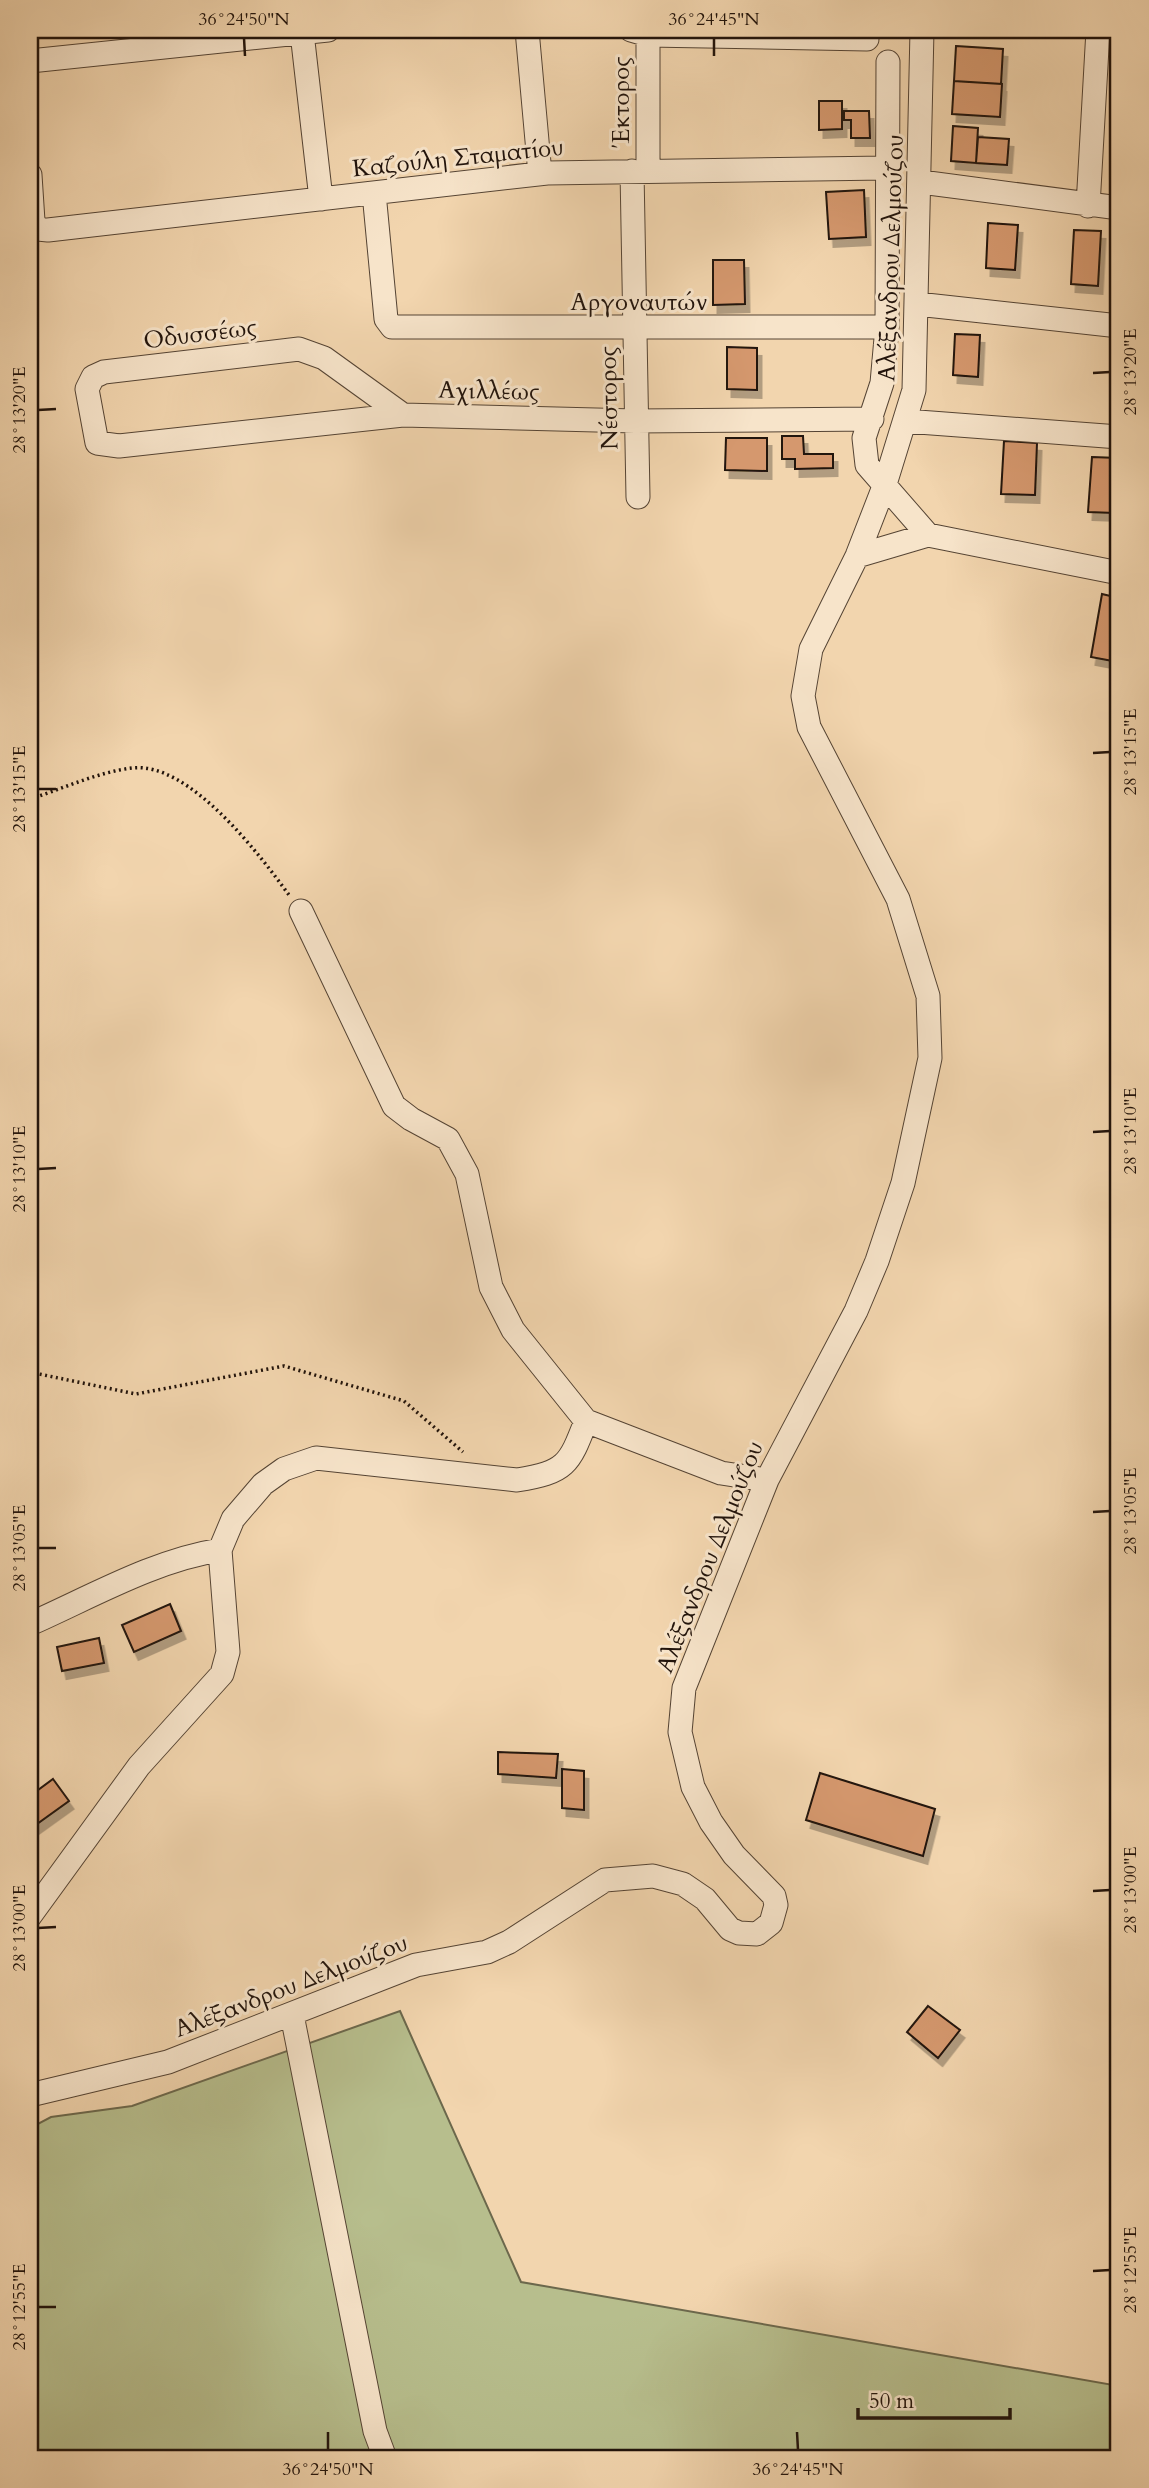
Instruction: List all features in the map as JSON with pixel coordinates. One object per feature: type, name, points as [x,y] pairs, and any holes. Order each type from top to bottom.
[{"type":"street","points":[[30,61],[328,30]]},
{"type":"street","points":[[527,30],[540,174]]},
{"type":"street","name":"Αλέξανδρου Δελμούζου","points":[[30,2095],[158,2065],[416,1965],[499,1948],[592,1887],[619,1877],[653,1876],[683,1884],[705,1899],[730,1928],[738,1933],[757,1934],[771,1923],[776,1905],[774,1896],[741,1863],[711,1822],[693,1787],[680,1732],[682,1699],[690,1668],[767,1480],[856,1311],[877,1261],[903,1183],[930,1058],[928,996],[898,899],[809,727],[804,707],[805,672],[811,649],[857,556],[885,484],[914,390],[921,182],[922,30]]},
{"type":"street","points":[[1088,206],[1098,30]]},
{"type":"street","points":[[639,32],[873,34],[888,62],[922,98]]},
{"type":"street","name":"Έκτορος","points":[[639,32],[640,170]]},
{"type":"street","points":[[302,33],[321,199]]},
{"type":"street","name":"Αλέξανδρου Δελμούζου","points":[[885,484],[867,465],[864,438],[882,383],[887,327],[885,168],[888,62]]},
{"type":"street","name":"Καζούλη Σταματίου","points":[[30,175],[33,220],[38,229],[540,174],[640,170],[885,168]]},
{"type":"street","name":"Νέστορος","points":[[638,497],[634,328],[640,170]]},
{"type":"street","points":[[921,182],[1119,208]]},
{"type":"street","name":"Αργοναυτών","points":[[374,193],[386,319],[392,327],[887,327]]},
{"type":"street","points":[[917,304],[1119,326]]},
{"type":"street","name":"Οδυσσέως","points":[[106,445],[97,443],[87,389],[93,377],[104,372],[299,349],[313,352],[403,415]]},
{"type":"street","name":"Αχιλλέως","points":[[106,445],[403,415],[635,421],[872,419]]},
{"type":"street","points":[[905,422],[1119,437]]},
{"type":"street","points":[[885,484],[928,536]]},
{"type":"street","points":[[857,556],[928,536],[1119,573]]},
{"type":"street","points":[[301,911],[394,1106],[411,1119],[448,1139],[467,1174],[491,1287],[513,1330],[586,1421],[721,1473],[767,1480]]},
{"type":"street","points":[[30,1916],[139,1766],[222,1674],[228,1652],[220,1550],[233,1519],[263,1484],[284,1469],[316,1458],[517,1480],[563,1468],[576,1448],[586,1421]]},
{"type":"street","points":[[30,1624],[167,1564],[199,1553],[220,1550]]},
{"type":"street","points":[[292,2015],[375,2431],[385,2458]]},
{"type":"path","points":[[30,799],[134,768],[169,776],[200,794],[240,834],[301,911]]},
{"type":"path","points":[[30,1369],[39,1374],[136,1394],[284,1366],[404,1401],[490,1476]]},
{"type":"green space","points":[[400,2011],[521,2282],[1119,2386],[1119,2458],[30,2458],[30,2128],[51,2117],[132,2106]]},
{"type":"building","points":[[956,46],[1003,49],[1001,84],[954,81]]},
{"type":"building","points":[[954,81],[1002,84],[1000,117],[952,114]]},
{"type":"building","points":[[819,101],[842,101],[842,129],[819,130]]},
{"type":"building","points":[[844,111],[869,111],[870,138],[851,138],[851,120],[844,120]]},
{"type":"building","points":[[953,126],[978,128],[976,163],[951,161]]},
{"type":"building","points":[[978,137],[1009,139],[1007,165],[976,163]]},
{"type":"building","points":[[1117,139],[1119,172],[1115,172]]},
{"type":"building","points":[[864,190],[866,237],[829,239],[826,192]]},
{"type":"building","points":[[988,223],[1018,225],[1015,270],[986,268]]},
{"type":"building","points":[[1074,230],[1101,231],[1098,286],[1071,284]]},
{"type":"building","points":[[713,260],[744,260],[745,304],[713,305]]},
{"type":"building","points":[[955,334],[980,335],[978,377],[953,375]]},
{"type":"building","points":[[727,347],[757,348],[757,390],[727,389]]},
{"type":"building","points":[[782,436],[803,436],[804,454],[833,454],[833,468],[795,469],[795,459],[782,459]]},
{"type":"building","points":[[726,438],[767,438],[767,471],[725,470]]},
{"type":"building","points":[[1004,441],[1037,443],[1035,495],[1001,494]]},
{"type":"building","points":[[1092,457],[1118,458],[1115,513],[1088,512]]},
{"type":"building","points":[[1102,594],[1119,598],[1118,662],[1091,657]]},
{"type":"building","points":[[170,1604],[181,1631],[134,1652],[122,1625]]},
{"type":"building","points":[[99,1638],[104,1663],[62,1671],[57,1647]]},
{"type":"building","points":[[498,1752],[558,1754],[556,1778],[498,1774]]},
{"type":"building","points":[[562,1769],[584,1771],[584,1810],[562,1808]]},
{"type":"building","points":[[820,1773],[935,1809],[923,1856],[806,1820]]},
{"type":"building","points":[[53,1779],[69,1801],[30,1829],[30,1796]]},
{"type":"building","points":[[928,2006],[960,2030],[938,2058],[907,2032]]}]
